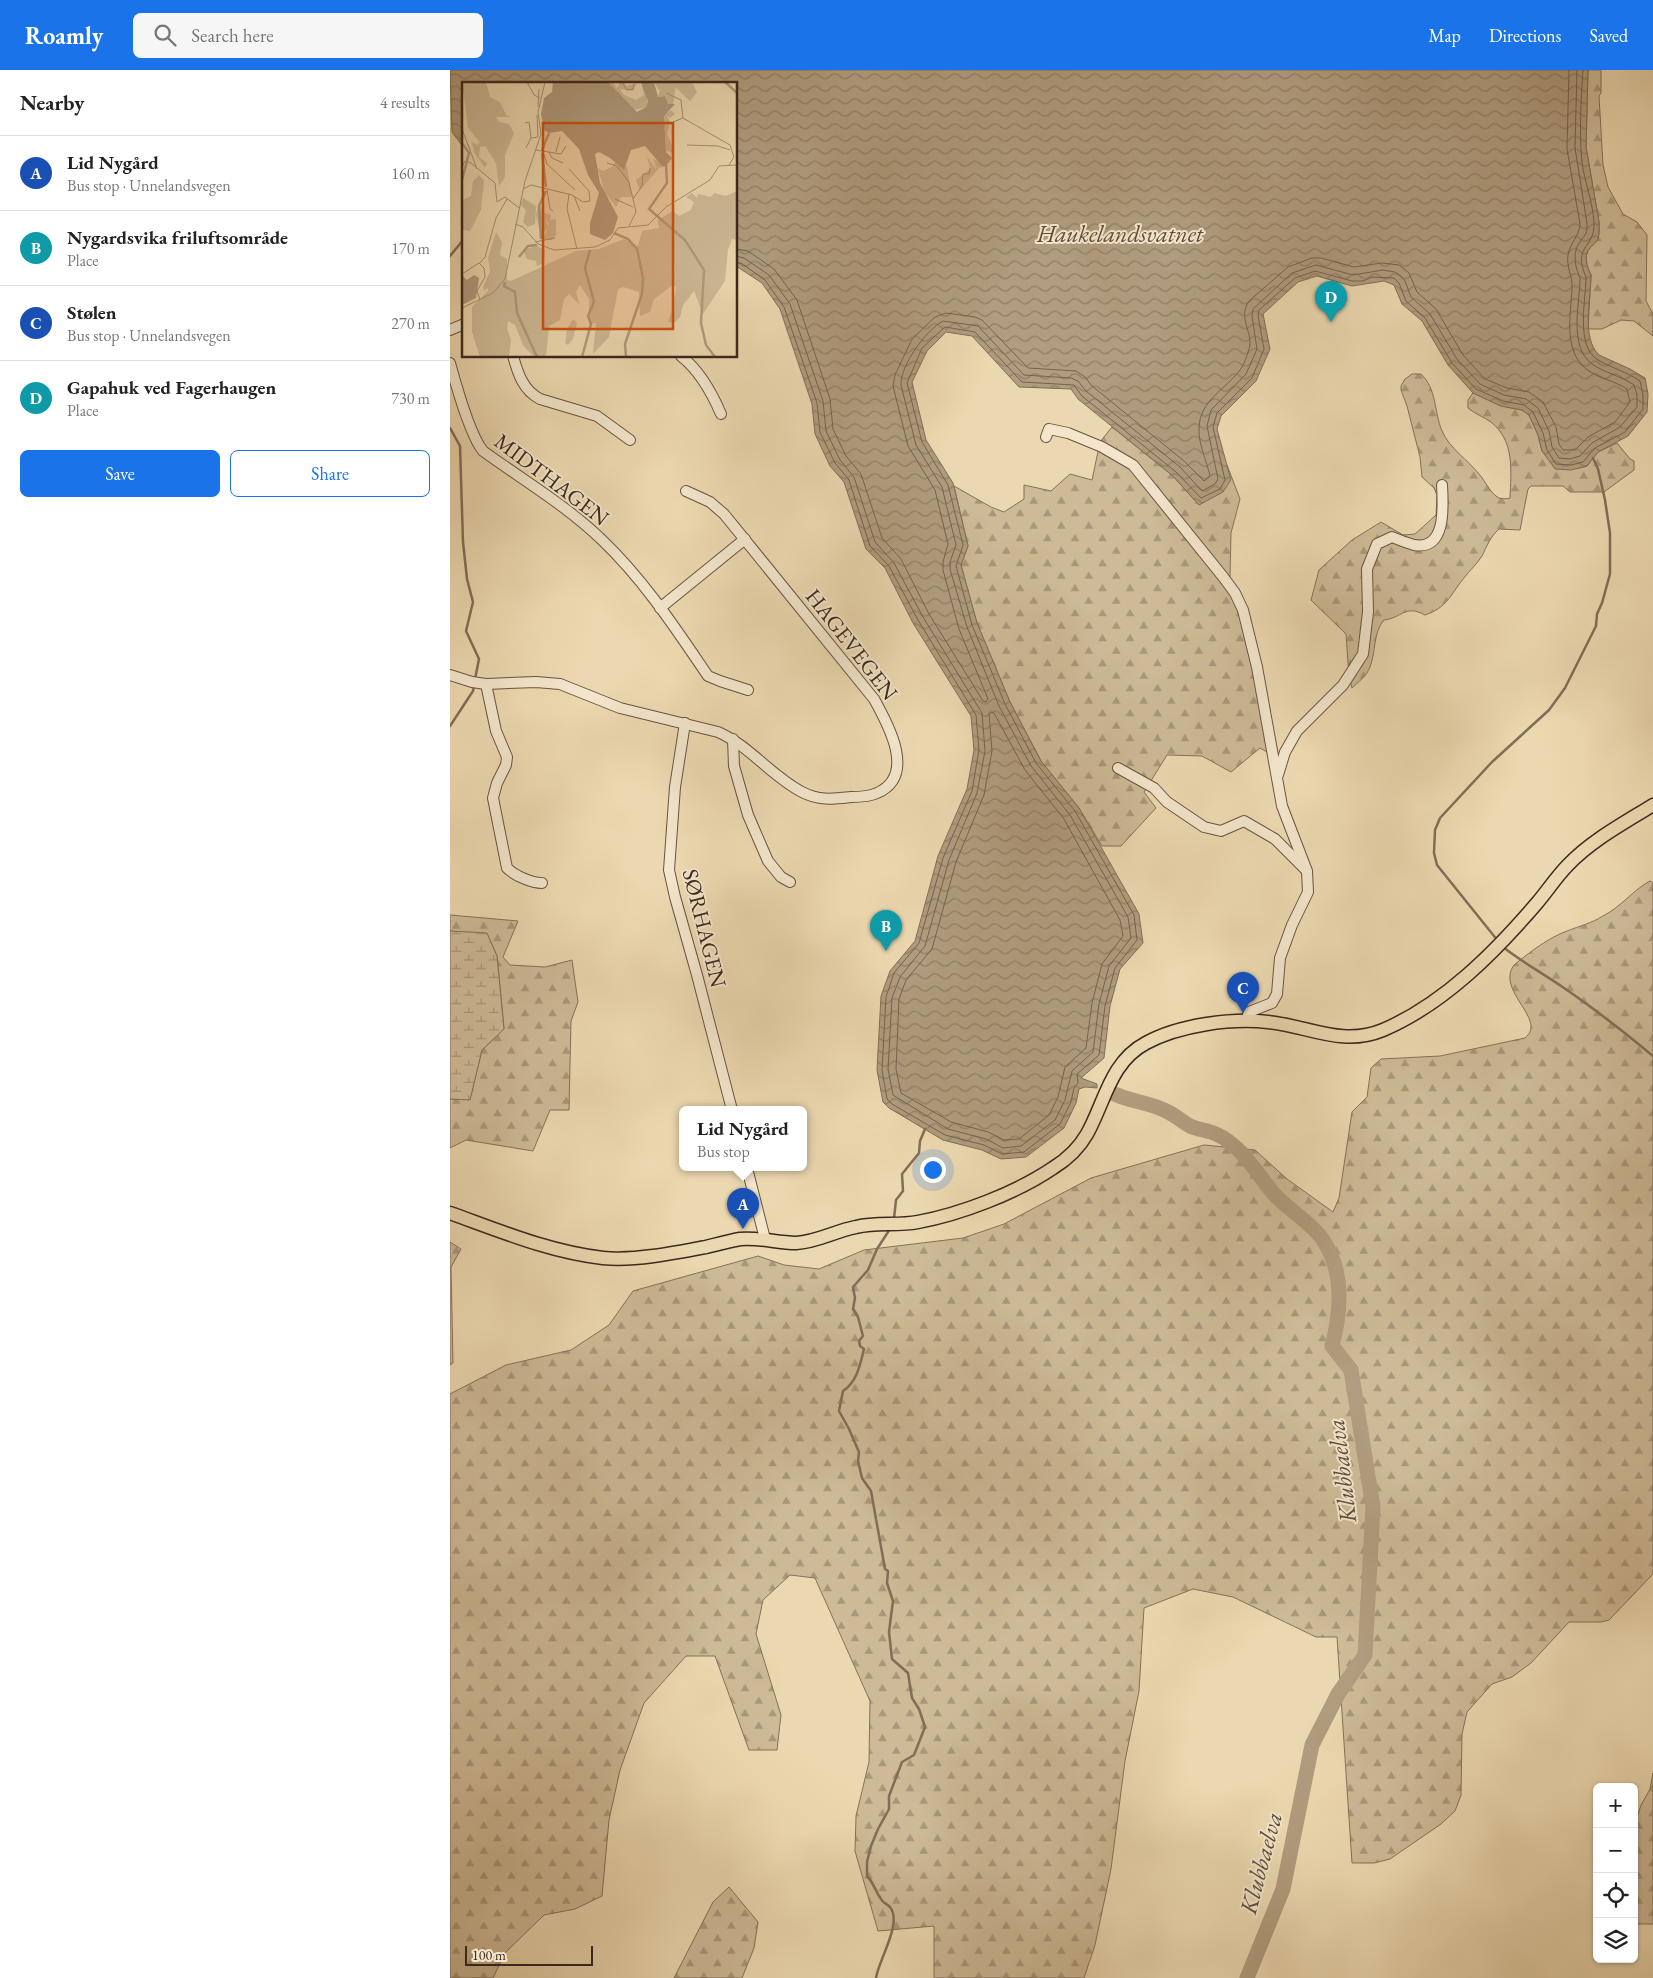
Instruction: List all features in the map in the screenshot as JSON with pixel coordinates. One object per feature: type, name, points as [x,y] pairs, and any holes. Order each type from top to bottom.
[{"type":"main road","points":[[450,1213],[553,1249],[625,1259],[743,1239],[796,1243],[820,1239],[844,1229],[880,1222],[914,1223],[991,1200],[1017,1189],[1054,1167],[1078,1146],[1093,1122],[1114,1072],[1133,1051],[1148,1042],[1173,1032],[1211,1024],[1246,1021],[1288,1025],[1345,1038],[1363,1036],[1382,1030],[1420,1011],[1479,964],[1511,933],[1567,865],[1590,845],[1653,805]]},
{"type":"street","points":[[450,330],[462,325]]},
{"type":"street","points":[[514,358],[520,380],[532,395],[597,416],[630,440]]},
{"type":"street","points":[[683,358],[693,366],[707,387],[721,414]]},
{"type":"street","name":"MIDTHAGEN","points":[[450,363],[478,446],[568,512],[601,539],[627,566],[660,608],[708,676],[748,690]]},
{"type":"street","points":[[1046,437],[1050,429],[1068,433],[1102,447],[1133,465],[1235,593],[1243,610],[1257,667],[1282,806],[1307,871],[1308,892],[1292,925],[1280,958],[1277,994],[1272,1003],[1248,1012],[1246,1021]]},
{"type":"street","points":[[1277,778],[1285,752],[1297,732],[1343,685],[1363,654],[1368,612],[1368,569],[1377,544],[1392,537],[1415,545],[1424,545],[1433,541],[1439,531],[1444,514],[1442,485]]},
{"type":"street","name":"HAGEVEGEN","points":[[450,675],[479,683],[536,682],[560,684],[620,708],[710,729],[733,739],[790,785],[818,799],[849,798],[878,793],[892,782],[898,768],[898,760],[892,735],[874,699],[724,514],[710,502],[686,491]]},
{"type":"street","points":[[660,608],[745,539]]},
{"type":"street","points":[[479,683],[507,757],[506,765],[497,783],[493,798],[506,862],[511,872],[536,883],[542,883]]},
{"type":"street","name":"SØRHAGEN","points":[[685,723],[675,787],[669,870],[674,897],[697,975],[731,1106]]},
{"type":"street","points":[[733,739],[734,766],[748,815],[768,862],[781,876],[790,882]]},
{"type":"street","points":[[1118,768],[1154,788],[1167,802],[1204,827],[1222,831],[1244,821],[1275,839],[1307,871]]},
{"type":"street","points":[[748,1171],[765,1240]]},
{"type":"green space","points":[[1588,70],[1601,70],[1601,93],[1599,96],[1603,165],[1608,187],[1623,214],[1637,222],[1647,235],[1646,301],[1653,314],[1653,336],[1634,321],[1621,320],[1602,329],[1588,329],[1591,275],[1586,258],[1588,251],[1599,235],[1599,222],[1586,147]]},
{"type":"green space","points":[[1412,374],[1421,374],[1430,387],[1435,401],[1439,424],[1445,437],[1499,498],[1510,498],[1511,467],[1508,447],[1499,430],[1491,422],[1468,408],[1468,400],[1473,393],[1501,406],[1522,410],[1529,415],[1538,435],[1542,451],[1579,468],[1587,466],[1598,452],[1617,443],[1630,459],[1634,461],[1634,470],[1604,492],[1570,492],[1563,486],[1531,486],[1528,489],[1520,530],[1499,529],[1491,538],[1480,559],[1444,604],[1425,615],[1408,611],[1384,620],[1376,636],[1369,670],[1352,688],[1349,677],[1346,634],[1311,600],[1319,570],[1352,540],[1381,522],[1403,535],[1415,534],[1436,515],[1437,495],[1434,488],[1422,477],[1420,457],[1401,390],[1405,379]]},
{"type":"green space","points":[[1112,427],[1173,476],[1199,505],[1230,480],[1227,465],[1240,499],[1231,533],[1230,577],[1243,604],[1276,757],[1260,748],[1231,772],[1202,756],[1167,755],[1144,792],[1156,808],[1121,846],[1102,846],[1079,808],[1041,761],[1010,702],[977,623],[961,565],[968,546],[954,486],[991,507],[1004,512],[1024,499],[1024,485],[1051,491],[1070,474],[1092,480],[1100,442]]},
{"type":"green space","points":[[1650,881],[1653,883],[1653,1574],[1609,1620],[1601,1622],[1569,1622],[1531,1663],[1512,1677],[1492,1684],[1467,1712],[1462,1734],[1461,1795],[1455,1811],[1441,1824],[1390,1859],[1374,1863],[1352,1863],[1337,1637],[1316,1637],[1233,1597],[1193,1589],[1144,1608],[1139,1691],[1125,1761],[1111,1869],[1095,1945],[1084,1978],[934,1978],[934,1926],[878,1931],[855,1851],[856,1816],[869,1762],[870,1701],[815,1578],[790,1575],[763,1600],[756,1634],[781,1715],[777,1750],[749,1750],[715,1656],[686,1656],[644,1703],[620,1770],[609,1820],[602,1896],[575,1909],[544,1915],[505,1953],[493,1978],[450,1978],[450,1394],[506,1365],[571,1350],[609,1325],[633,1291],[758,1256],[784,1265],[819,1269],[864,1250],[963,1238],[1004,1224],[1091,1178],[1204,1145],[1255,1150],[1287,1179],[1333,1212],[1339,1198],[1352,1112],[1367,1097],[1371,1068],[1381,1059],[1440,1056],[1525,1038],[1530,1032],[1531,1025],[1510,983],[1510,974],[1514,965],[1553,937],[1595,921]]},
{"type":"green space","points":[[450,915],[518,921],[503,957],[510,965],[545,967],[572,960],[578,1002],[571,1021],[569,1110],[550,1110],[533,1151],[466,1140],[450,1148],[450,1099],[470,1099],[482,1050],[504,1029],[497,956],[487,934],[450,931]]},
{"type":"green space","points":[[450,931],[487,933],[497,956],[504,1029],[482,1050],[470,1100],[450,1099]]},
{"type":"green space","points":[[450,1242],[461,1249],[451,1267],[453,1363],[450,1365]]},
{"type":"green space","points":[[1653,1773],[1653,1924],[1638,1924],[1638,1814],[1650,1789]]},
{"type":"green space","points":[[729,1887],[758,1922],[754,1948],[742,1978],[674,1978],[713,1902]]},
{"type":"water","name":"Haukelandsvatnet","points":[[450,70],[1588,70],[1586,147],[1599,222],[1599,235],[1588,251],[1586,258],[1591,275],[1588,317],[1590,339],[1593,348],[1599,355],[1645,378],[1648,394],[1647,412],[1628,436],[1598,452],[1587,466],[1571,470],[1555,469],[1542,451],[1538,435],[1529,415],[1522,410],[1501,406],[1473,393],[1448,365],[1422,321],[1402,304],[1394,285],[1384,281],[1352,286],[1317,276],[1298,282],[1263,314],[1270,349],[1256,381],[1221,416],[1217,429],[1231,480],[1223,492],[1199,505],[1173,476],[1078,399],[1071,389],[1019,387],[972,336],[946,332],[927,351],[912,382],[926,440],[953,483],[968,546],[961,565],[977,623],[1010,702],[1041,761],[1079,808],[1139,914],[1143,943],[1120,969],[1110,1006],[1104,1058],[1081,1078],[1097,1084],[1097,1088],[1085,1087],[1079,1089],[1076,1103],[1064,1128],[1026,1157],[1001,1159],[982,1150],[943,1140],[889,1108],[883,1102],[877,1070],[881,996],[890,971],[915,941],[938,856],[967,789],[974,750],[971,716],[913,623],[885,568],[866,549],[844,482],[830,466],[815,434],[812,404],[780,309],[762,283],[738,267],[738,82],[462,82],[462,145],[452,132]]},
{"type":"waterway","points":[[450,256],[462,241]]},
{"type":"waterway","points":[[450,428],[460,446],[463,542],[467,579],[473,602],[466,631],[479,659],[475,679]]},
{"type":"waterway","points":[[1498,941],[1437,865],[1434,853],[1435,830],[1440,818],[1492,762],[1549,710],[1565,688],[1596,626],[1597,614],[1610,574],[1610,533],[1598,469],[1593,458]]},
{"type":"waterway","points":[[450,726],[473,691],[474,685]]},
{"type":"waterway","points":[[1503,947],[1587,1004],[1653,1056]]},
{"type":"waterway","name":"Klubbaelva","points":[[1110,1092],[1157,1107],[1171,1113],[1190,1126],[1225,1139],[1241,1152],[1273,1193],[1313,1228],[1323,1240],[1335,1265],[1339,1292],[1339,1306],[1332,1346],[1351,1370],[1373,1507],[1365,1655],[1338,1694],[1312,1745],[1283,1889],[1247,1978]]},
{"type":"waterway","points":[[894,1218],[896,1200],[903,1191],[902,1174],[919,1153],[920,1141],[925,1129]]},
{"type":"waterway","points":[[876,1978],[894,1922],[890,1907],[882,1900],[867,1876],[867,1862],[878,1829],[889,1809],[889,1796],[902,1762],[914,1755],[925,1727],[919,1709],[912,1698],[908,1673],[892,1659],[889,1632],[893,1601],[887,1583],[888,1571],[885,1569],[871,1491],[862,1478],[858,1461],[859,1452],[839,1411],[843,1391],[855,1378],[864,1349],[860,1346],[859,1341],[863,1336],[858,1317],[853,1309],[855,1298],[853,1287],[868,1270],[877,1249],[890,1229]]},
{"type":"place","name":"Gapahuk ved Fagerhaugen","points":[[1331,322]]},
{"type":"place","name":"Nygardsvika friluftsområde","points":[[886,951]]},
{"type":"place","name":"Stølen","points":[[1243,1013]]},
{"type":"place","name":"Lid Nygård","points":[[743,1229]]}]
